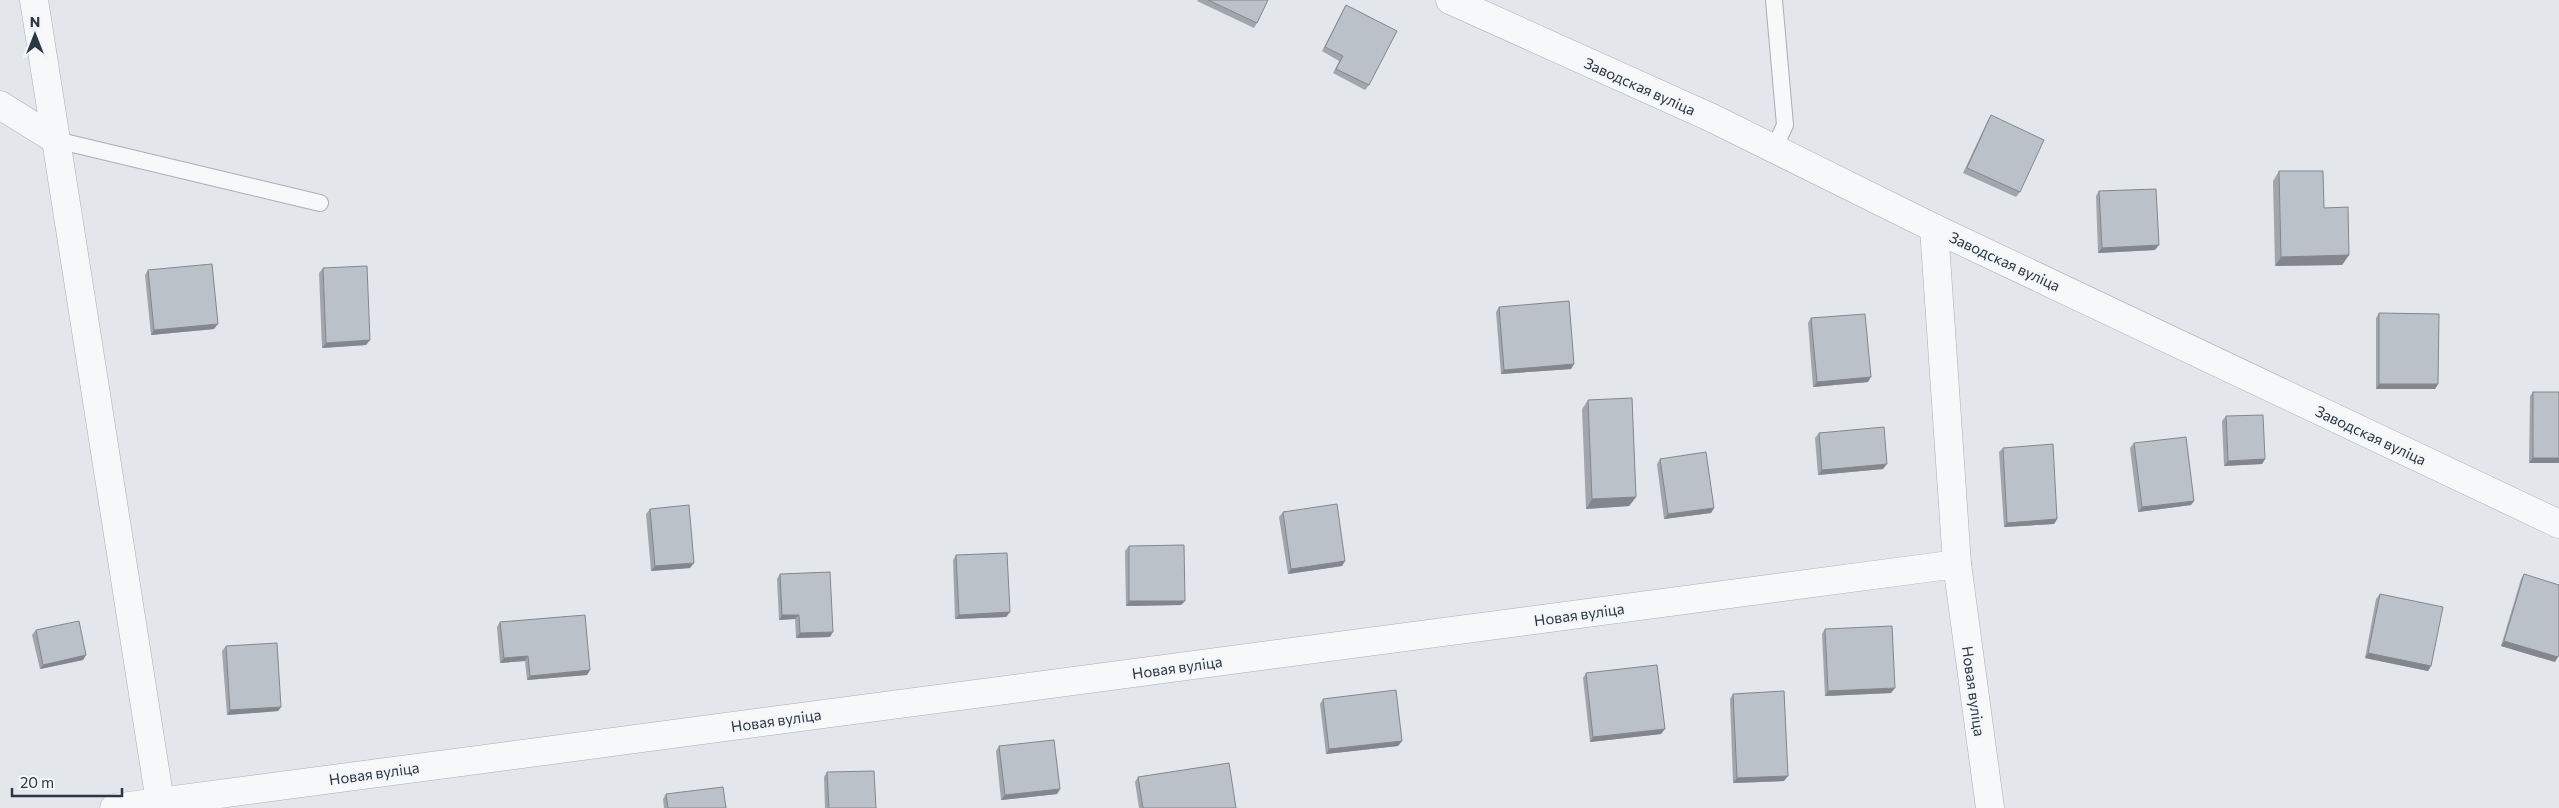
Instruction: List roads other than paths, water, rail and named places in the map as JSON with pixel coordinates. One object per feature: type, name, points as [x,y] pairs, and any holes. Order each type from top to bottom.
[{"type":"street","points":[[34,0],[160,804]]},
{"type":"street","name":"Заводская вуліца","points":[[1450,0],[1774,149],[1934,228],[2559,524]]},
{"type":"street","points":[[0,105],[56,140]]},
{"type":"street","points":[[1934,228],[1957,564]]},
{"type":"street","name":"Новая вуліца","points":[[114,808],[160,804],[1957,564],[1990,808]]},
{"type":"lane","points":[[1774,0],[1785,125],[1774,149]]},
{"type":"lane","points":[[56,140],[320,203]]}]
